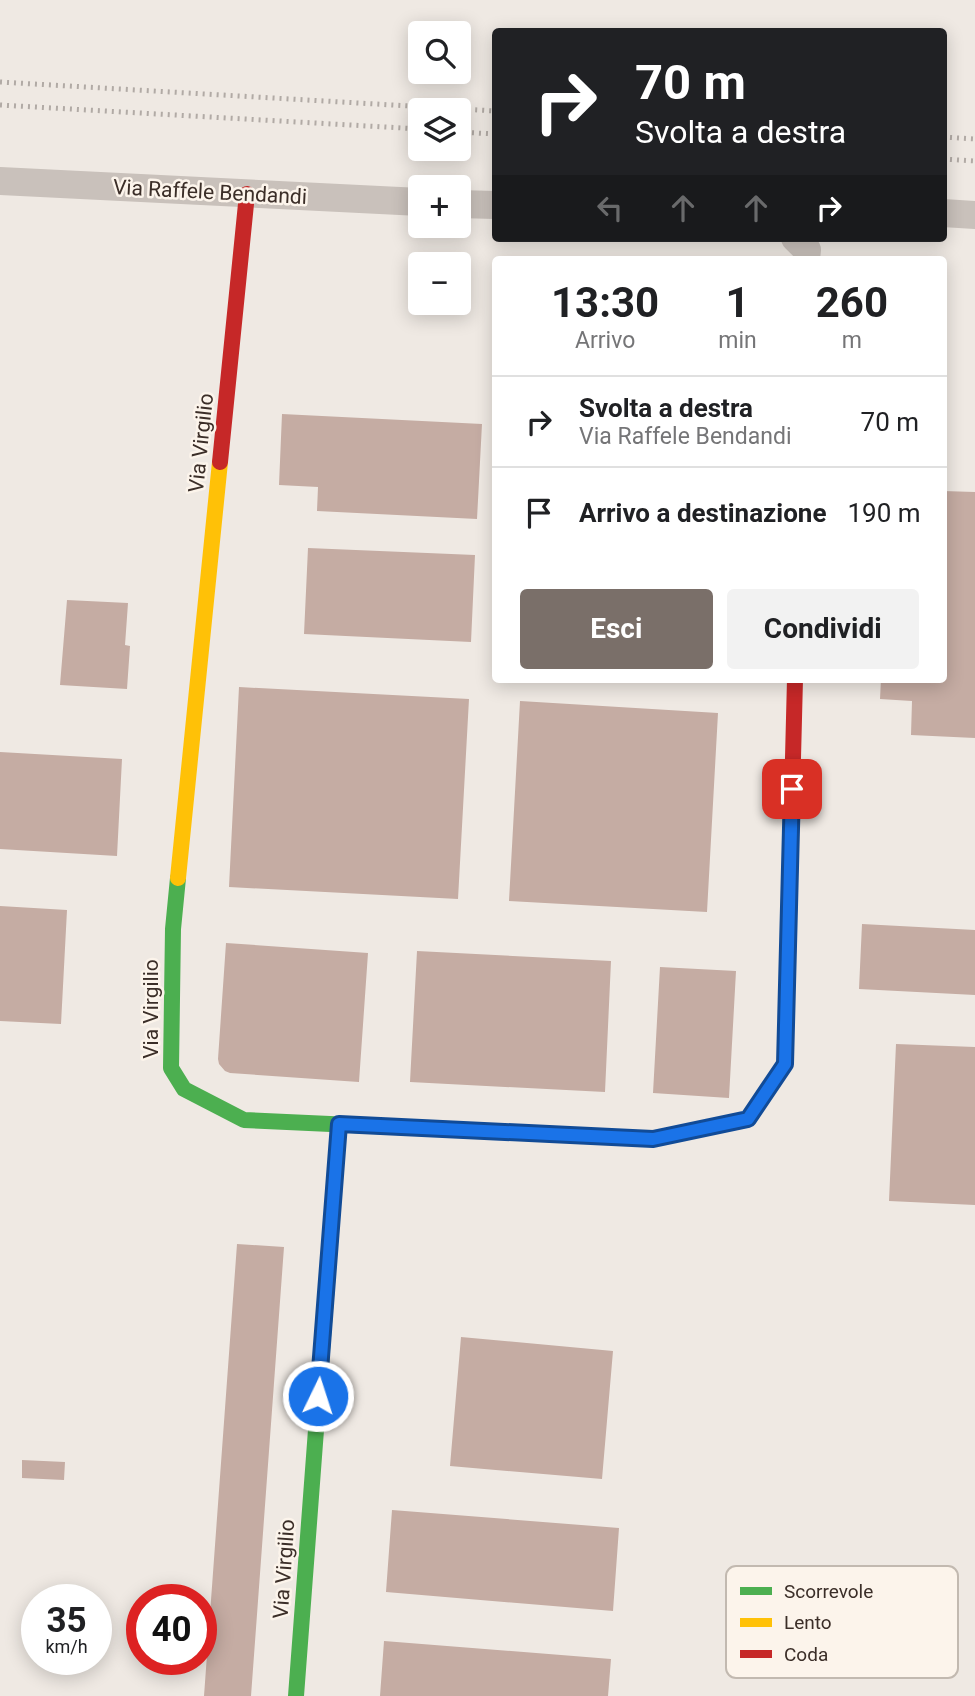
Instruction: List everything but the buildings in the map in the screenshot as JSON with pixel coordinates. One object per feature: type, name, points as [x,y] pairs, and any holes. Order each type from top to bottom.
[{"type":"street","name":"Via Raffele Bendandi","points":[[0,181],[408,201]]},
{"type":"street","name":"Via Virgilio","points":[[247,194],[173,929],[172,1068],[184,1089],[244,1120],[339,1124],[296,1696]]},
{"type":"street","points":[[471,204],[492,205]]},
{"type":"street","points":[[947,213],[975,215]]},
{"type":"street","points":[[339,1124],[653,1139],[748,1119],[785,1064],[795,683]]},
{"type":"railway","points":[[0,82],[492,111]]},
{"type":"railway","points":[[0,105],[408,128]]},
{"type":"railway","points":[[471,133],[492,134]]},
{"type":"railway","points":[[947,137],[975,139]]},
{"type":"railway","points":[[947,159],[975,161]]},
{"type":"traffic: fast","points":[[178,878],[173,929],[171,1068],[184,1089],[244,1120],[653,1139],[748,1119],[785,1064],[788,955]]},
{"type":"traffic: fast","points":[[296,1696],[339,1124]]},
{"type":"traffic: slow","points":[[178,878],[220,462]]},
{"type":"traffic: jam","points":[[220,462],[247,194]]},
{"type":"traffic: jam","points":[[788,955],[795,683]]},
{"type":"route","points":[[318,1396],[339,1124],[653,1139],[748,1119],[785,1064],[792,789]]}]
